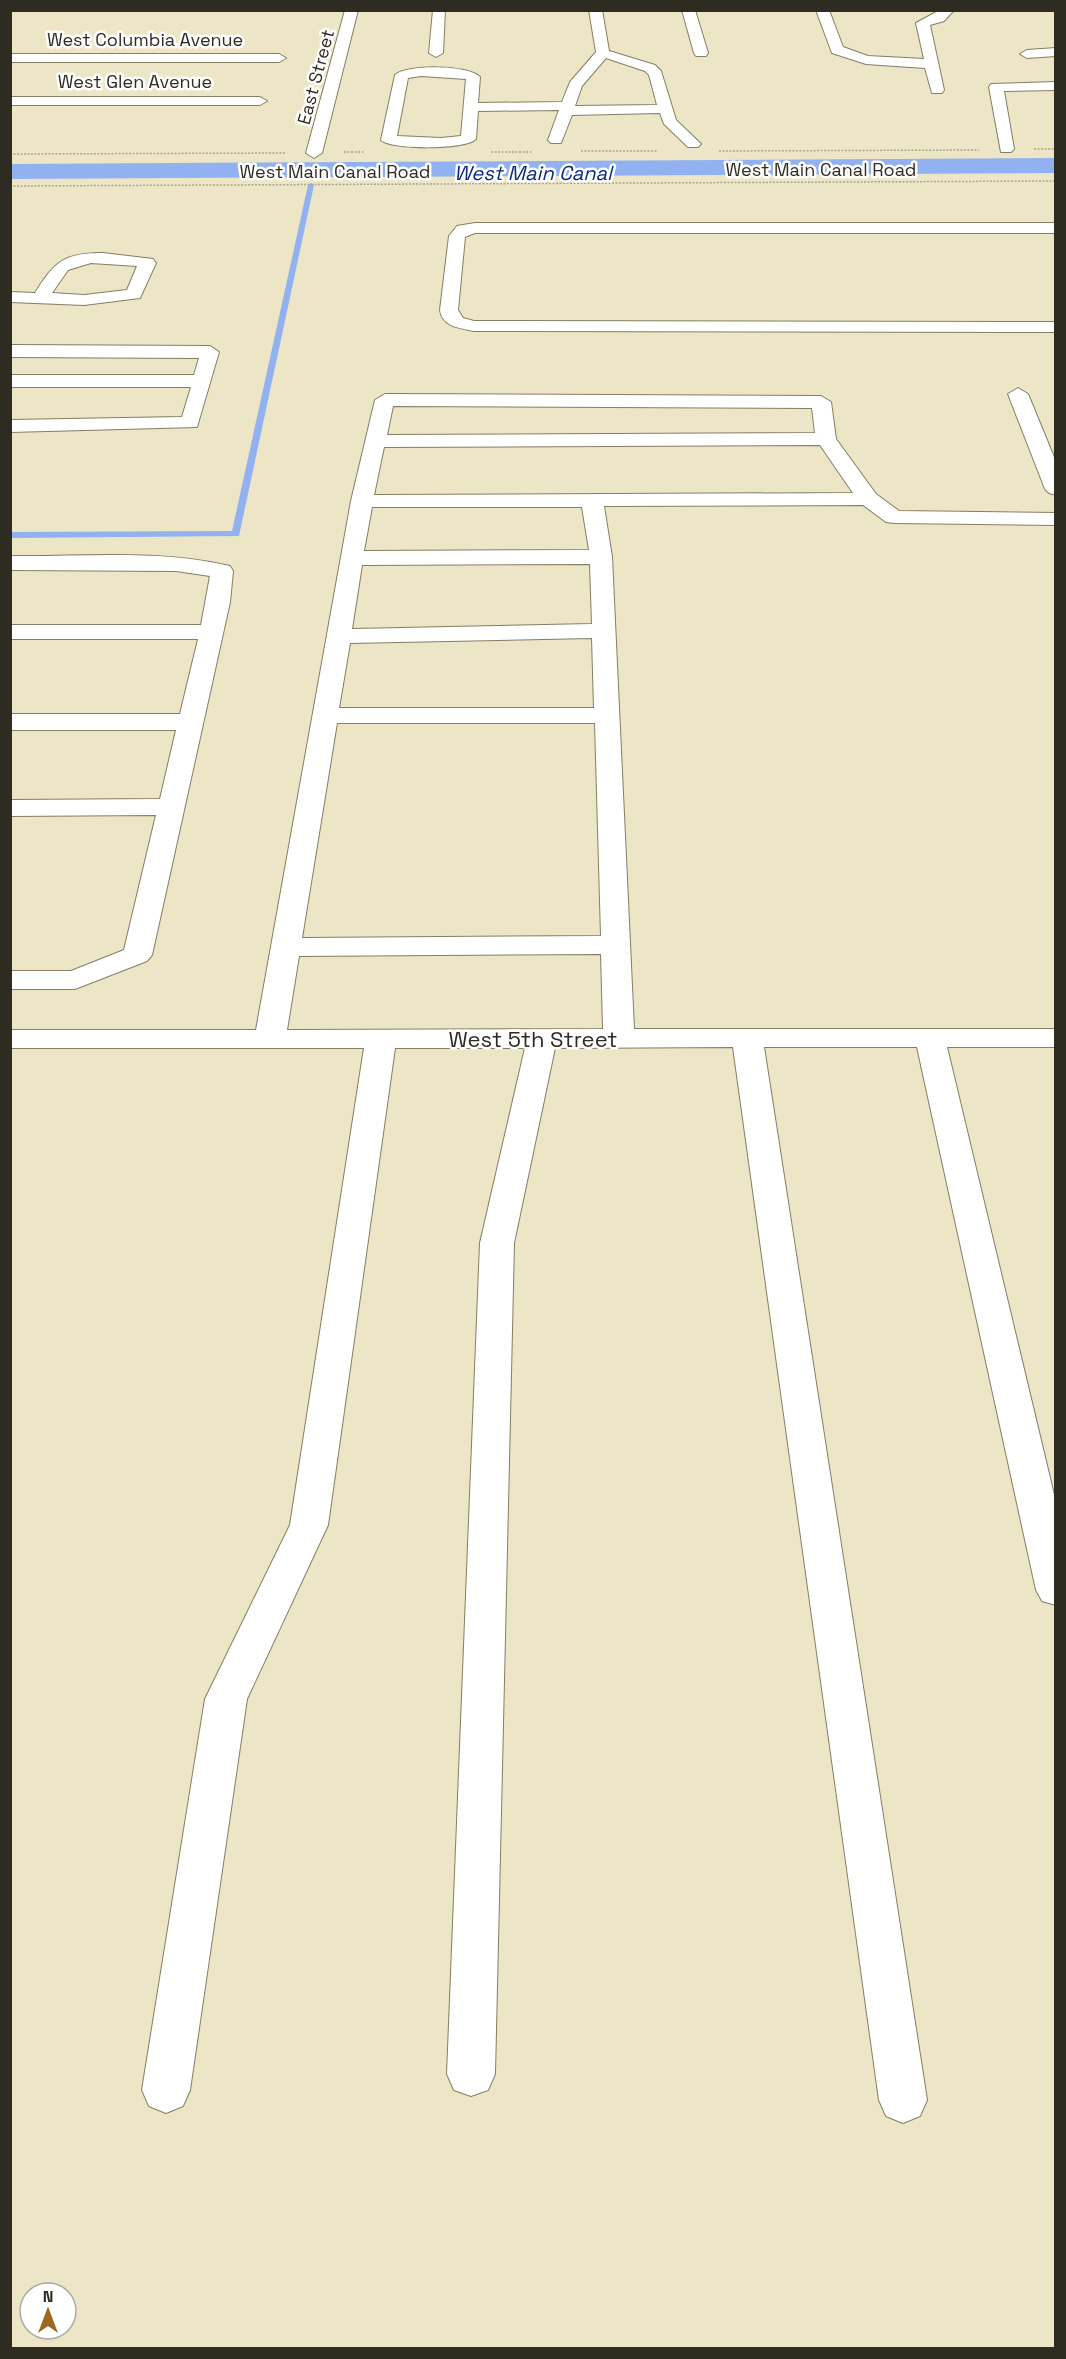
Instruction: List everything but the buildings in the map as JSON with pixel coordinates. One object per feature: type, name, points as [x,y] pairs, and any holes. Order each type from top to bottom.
[{"type":"street","name":"East Street","points":[[314,153],[352,10]]},
{"type":"street","points":[[436,53],[439,10]]},
{"type":"street","points":[[595,10],[603,53]]},
{"type":"street","points":[[688,10],[701,53]]},
{"type":"street","points":[[822,10],[837,50],[866,60],[931,64]]},
{"type":"street","points":[[937,90],[923,23],[939,18],[948,10]]},
{"type":"street","points":[[1028,54],[1056,52]]},
{"type":"street","points":[[556,140],[574,85],[603,53]]},
{"type":"street","points":[[603,53],[650,68],[656,74],[669,121],[693,144]]},
{"type":"street","name":"West Columbia Avenue","points":[[10,58],[279,58]]},
{"type":"street","points":[[11,102],[42,58]]},
{"type":"street","points":[[422,72],[466,73],[474,77],[471,107],[468,139],[441,143],[388,140],[402,75],[422,72]]},
{"type":"street","points":[[1006,149],[996,87],[1056,86]]},
{"type":"street","name":"West Glen Avenue","points":[[11,102],[260,102]]},
{"type":"street","points":[[471,107],[666,109]]},
{"type":"street","points":[[1056,228],[475,228],[463,231],[457,236],[449,310],[450,317],[457,322],[474,326],[1056,327]]},
{"type":"street","points":[[10,297],[84,300],[134,294],[147,263],[99,258],[71,261],[62,267],[40,298]]},
{"type":"street","points":[[10,351],[210,352],[190,423],[10,426]]},
{"type":"street","points":[[10,381],[202,381]]},
{"type":"street","points":[[1018,394],[1056,489]]},
{"type":"street","points":[[270,1039],[362,501],[385,400],[821,402],[826,439],[868,499],[894,517],[1056,519]]},
{"type":"street","points":[[376,441],[826,439]]},
{"type":"street","points":[[592,499],[601,557],[619,1038]]},
{"type":"street","points":[[362,501],[868,499]]},
{"type":"street","points":[[353,558],[601,557]]},
{"type":"street","points":[[10,563],[176,564],[222,571],[211,632],[137,955],[75,980],[10,980]]},
{"type":"street","points":[[339,636],[603,631]]},
{"type":"street","points":[[10,632],[211,632]]},
{"type":"street","points":[[326,715],[607,716]]},
{"type":"street","points":[[10,722],[190,723]]},
{"type":"street","points":[[10,808],[171,807]]},
{"type":"street","points":[[286,947],[615,945]]},
{"type":"street","points":[[747,1038],[903,2100]]},
{"type":"street","points":[[930,1038],[1056,1590]]},
{"type":"street","name":"West 5th Street","points":[[10,1039],[1056,1038]]},
{"type":"street","points":[[166,2090],[226,1699],[309,1525],[381,1039]]},
{"type":"street","points":[[471,2074],[497,1243],[542,1039]]},
{"type":"path","name":"West Main Canal Road","points":[[10,186],[1056,181]]},
{"type":"water","name":"West Main Canal","points":[[1055,158],[1055,173],[10,179],[11,164]]},
{"type":"waterway","points":[[10,535],[236,534],[311,185]]}]
